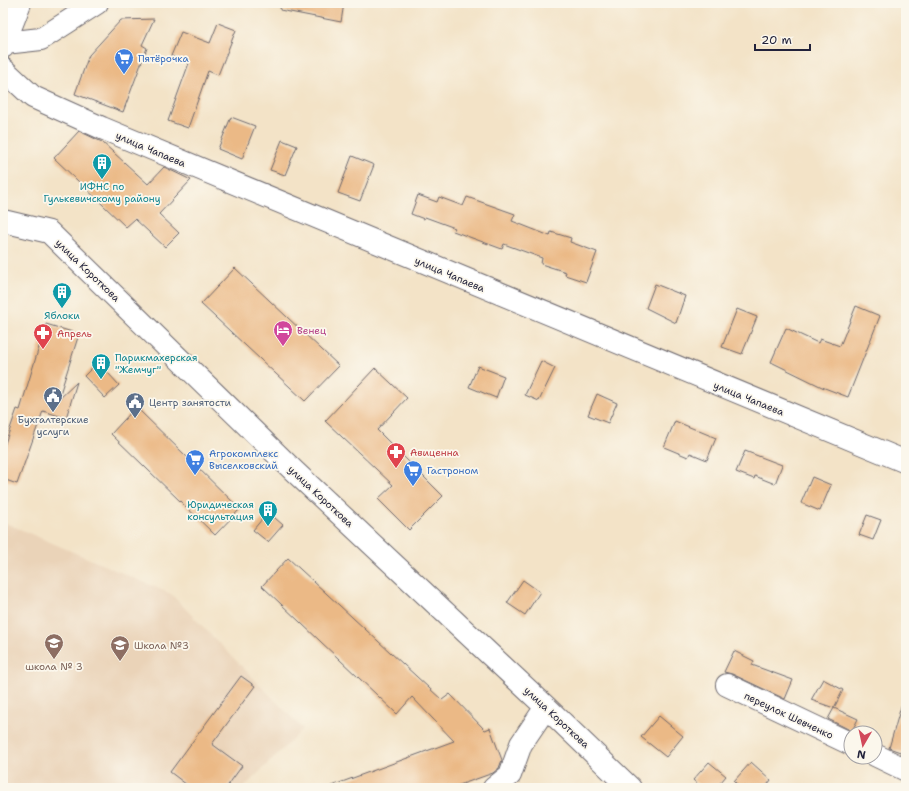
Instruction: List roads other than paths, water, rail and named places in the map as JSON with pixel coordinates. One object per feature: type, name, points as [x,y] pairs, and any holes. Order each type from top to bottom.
[{"type":"street","points":[[4,45],[20,3]]},
{"type":"street","points":[[4,45],[41,39],[98,3]]},
{"type":"street","name":"улица Чапаева","points":[[3,69],[33,97],[102,128],[906,462]]},
{"type":"street","name":"улица Короткова","points":[[3,221],[49,232],[294,471],[546,707],[630,788]]},
{"type":"street","name":"переулок Шевченко","points":[[727,685],[843,740]]},
{"type":"street","points":[[494,788],[510,775],[521,744],[546,707]]},
{"type":"street","points":[[883,759],[906,770]]},
{"type":"place","name":"Пятёрочка","points":[[124,75]]},
{"type":"place","name":"ИФНС по Гулькевичскому району","points":[[102,180]]},
{"type":"place","name":"Яблоки","points":[[62,309]]},
{"type":"place","name":"Венец","points":[[283,347]]},
{"type":"place","name":"Апрель","points":[[43,350]]},
{"type":"place","name":"Парикмахерская \"Жемчуг\"","points":[[101,380]]},
{"type":"place","name":"Бухгалтерские услуги","points":[[53,413]]},
{"type":"place","name":"Центр занятости","points":[[135,419]]},
{"type":"place","name":"Авиценна","points":[[396,469]]},
{"type":"place","name":"Агрокомплекс Выселковский","points":[[195,476]]},
{"type":"place","name":"Гастроном","points":[[413,487]]},
{"type":"place","name":"Юридическая консультация","points":[[268,527]]},
{"type":"place","name":"школа № 3","points":[[54,660]]},
{"type":"place","name":"Школа №3","points":[[120,662]]}]
